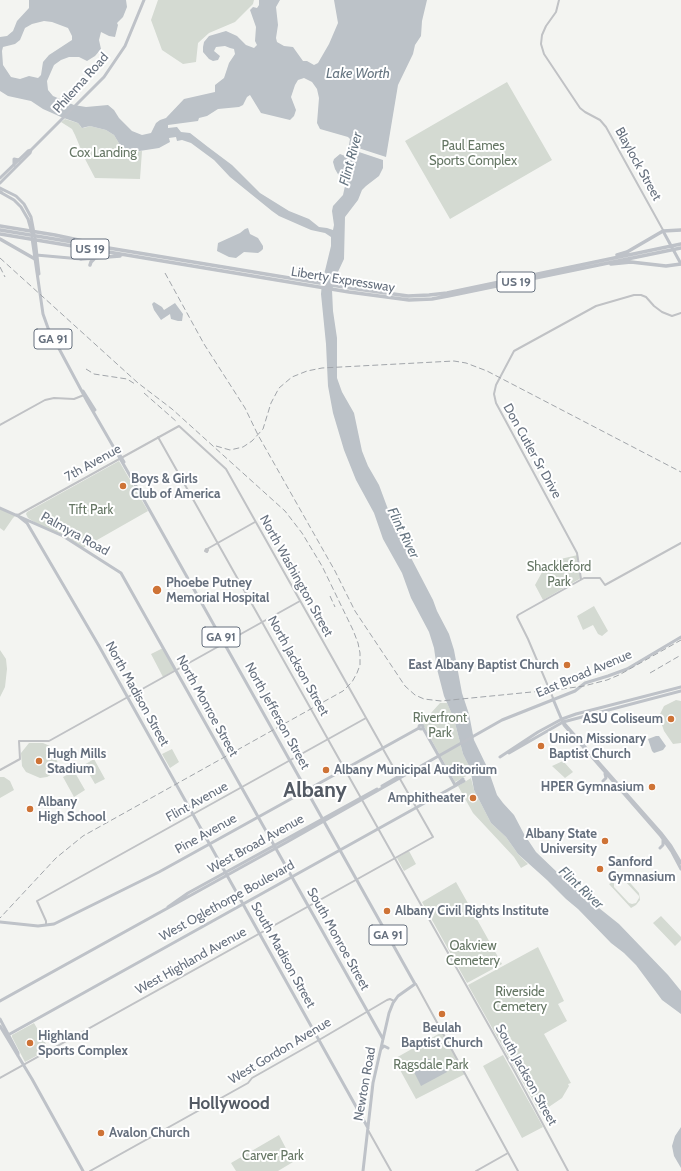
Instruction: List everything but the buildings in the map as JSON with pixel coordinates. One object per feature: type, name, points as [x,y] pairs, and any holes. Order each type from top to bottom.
[{"type":"highway","points":[[0,226],[26,234]]},
{"type":"highway","name":"Liberty Expressway","points":[[0,230],[166,262],[231,270]]},
{"type":"highway","points":[[573,266],[623,253],[663,231],[681,230]]},
{"type":"highway","name":"Liberty Expressway","points":[[0,234],[26,234]]},
{"type":"highway","name":"Liberty Expressway","points":[[40,237],[146,254],[396,299],[432,299],[681,248]]},
{"type":"highway","points":[[0,239],[23,252],[35,256]]},
{"type":"highway","name":"Liberty Expressway","points":[[350,290],[396,295],[429,295],[681,244]]},
{"type":"highway","points":[[81,259],[119,256],[166,262]]},
{"type":"highway","points":[[90,265],[94,259]]},
{"type":"highway","points":[[587,267],[631,262],[666,266],[681,264]]},
{"type":"main road","name":"Philema Road","points":[[1,181],[14,165],[14,159],[20,160],[31,150],[104,77],[120,55],[144,0]]},
{"type":"main road","name":"Philema Road","points":[[1,181],[30,153],[31,150]]},
{"type":"main road","points":[[1,181],[1,191]]},
{"type":"main road","name":"North Jefferson Street","points":[[1,191],[16,201],[26,214],[31,230],[45,324],[324,820]]},
{"type":"main road","name":"Blaylock Street","points":[[663,231],[681,264]]},
{"type":"main road","points":[[35,256],[81,259]]},
{"type":"main road","name":"North Jefferson Street","points":[[35,256],[38,264],[40,286]]},
{"type":"main road","points":[[38,264],[40,259],[45,256]]},
{"type":"main road","name":"Palmyra Road","points":[[0,508],[63,536],[121,573]]},
{"type":"main road","name":"Palmyra Road","points":[[17,516],[27,522]]},
{"type":"main road","name":"North Madison Street","points":[[27,522],[226,874]]},
{"type":"main road","name":"North Monroe Street","points":[[121,573],[275,847]]},
{"type":"main road","name":"East Broad Avenue","points":[[493,725],[513,715],[575,691],[585,683],[627,669],[681,637]]},
{"type":"main road","points":[[681,688],[576,714],[538,732],[501,758],[562,721],[571,720],[681,691]]},
{"type":"main road","points":[[553,699],[564,725],[636,806]]},
{"type":"main road","points":[[569,727],[568,723],[571,720]]},
{"type":"main road","points":[[562,721],[569,727],[636,806],[672,852],[681,869]]},
{"type":"main road","name":"West Broad Avenue","points":[[0,1001],[493,725]]},
{"type":"main road","name":"Pine Avenue","points":[[0,922],[46,926],[54,924],[159,872],[420,728],[439,756]]},
{"type":"main road","points":[[525,744],[537,735],[538,732]]},
{"type":"main road","points":[[578,753],[584,753],[591,756]]},
{"type":"main road","points":[[439,756],[455,785]]},
{"type":"main road","points":[[603,781],[606,778],[605,772]]},
{"type":"main road","name":"West Oglethorpe Boulevard","points":[[5,1033],[292,877],[463,780]]},
{"type":"main road","points":[[643,815],[670,844],[681,863]]},
{"type":"main road","name":"GA 91","points":[[324,820],[415,984]]},
{"type":"main road","points":[[663,840],[662,849],[672,852]]},
{"type":"main road","name":"South Monroe Street","points":[[275,847],[383,1039]]},
{"type":"main road","name":"South Madison Street","points":[[226,874],[368,1128]]},
{"type":"main road","name":"West Gordon Avenue","points":[[394,1001],[401,993],[415,984]]},
{"type":"main road","name":"Newton Road","points":[[363,1171],[373,1083],[385,1030],[394,1001]]},
{"type":"main road","points":[[0,1019],[8,1040],[83,1171]]},
{"type":"main road","points":[[0,1026],[18,1053],[18,1056]]},
{"type":"main road","points":[[378,1031],[381,1032],[385,1030]]},
{"type":"main road","points":[[380,1050],[384,1046],[388,1048]]},
{"type":"street","name":"Blaylock Street","points":[[559,0],[555,15],[546,26],[542,35],[541,44],[544,54],[580,108],[600,120],[606,127],[663,231]]},
{"type":"street","name":"Don Cutler Sr Drive","points":[[581,578],[577,553],[497,406],[494,395],[496,385],[514,351],[600,304],[634,295],[641,295],[646,297],[662,312],[672,316],[681,313]]},
{"type":"street","points":[[0,425],[45,400],[59,398],[72,399],[85,395]]},
{"type":"street","name":"7th Avenue","points":[[17,516],[179,426]]},
{"type":"street","name":"North Washington Street","points":[[179,426],[224,467],[432,837]]},
{"type":"street","name":"North Jackson Street","points":[[158,437],[362,798]]},
{"type":"street","points":[[207,549],[255,522]]},
{"type":"street","points":[[553,699],[528,639],[517,617],[519,614],[581,578],[598,577],[605,585],[681,543]]},
{"type":"street","points":[[0,770],[20,759],[20,741],[49,740],[300,601]]},
{"type":"street","name":"Flint Avenue","points":[[46,926],[46,921],[37,901],[366,718]]},
{"type":"street","name":"South Jackson Street","points":[[362,798],[526,1091],[568,1171]]},
{"type":"street","name":"West Highland Avenue","points":[[0,1078],[432,837]]},
{"type":"street","points":[[415,984],[518,1171]]},
{"type":"street","name":"West Gordon Avenue","points":[[90,1171],[243,1086],[252,1078],[387,1000],[390,999],[394,1001]]},
{"type":"street","name":"South Madison Street","points":[[368,1128],[391,1171]]},
{"type":"street","points":[[476,1171],[508,1153]]},
{"type":"green space","points":[[158,0],[254,0],[253,4],[235,22],[209,33],[198,43],[196,62],[183,64],[162,50],[151,20]]},
{"type":"green space","name":"Paul Eames Sports Complex","points":[[507,82],[552,160],[450,219],[405,141]]},
{"type":"green space","name":"Cox Landing","points":[[65,119],[78,123],[84,128],[90,126],[106,130],[114,135],[120,145],[125,149],[133,152],[142,151],[140,179],[95,178],[72,129],[61,122]]},
{"type":"green space","name":"Tift Park","points":[[119,461],[148,511],[83,548],[28,518],[26,514],[27,512]]},
{"type":"green space","points":[[0,508],[16,515],[4,531],[0,528]]},
{"type":"green space","name":"Shackleford Park","points":[[578,555],[581,578],[543,600],[535,585],[546,565],[556,560]]},
{"type":"green space","points":[[594,606],[608,631],[602,636],[598,634],[593,625],[583,630],[577,616]]},
{"type":"green space","points":[[163,648],[175,670],[163,677],[151,654]]},
{"type":"green space","points":[[0,650],[6,659],[7,669],[5,687],[0,697]]},
{"type":"green space","name":"ASU Coliseum","points":[[676,700],[681,701],[681,743],[673,744],[664,731],[659,716],[664,706]]},
{"type":"green space","name":"Riverfront Park","points":[[440,703],[447,703],[448,705],[454,719],[463,754],[470,768],[470,774],[455,782],[422,723]]},
{"type":"green space","name":"Hugh Mills Stadium","points":[[29,743],[43,743],[50,746],[58,763],[56,772],[47,777],[40,778],[26,772],[22,766],[21,753]]},
{"type":"green space","points":[[172,749],[179,762],[170,768],[162,754]]},
{"type":"green space","points":[[94,759],[105,779],[95,784],[84,765]]},
{"type":"green space","points":[[563,761],[573,772],[565,778],[552,766]]},
{"type":"green space","points":[[74,771],[85,790],[74,797],[63,777]]},
{"type":"green space","points":[[0,777],[4,777],[10,781],[14,790],[0,798]]},
{"type":"green space","points":[[471,778],[474,790],[491,823],[506,837],[518,854],[528,864],[521,868],[514,857],[473,813],[458,786]]},
{"type":"green space","points":[[409,851],[416,864],[404,871],[397,858]]},
{"type":"green space","points":[[619,875],[625,877],[639,893],[640,900],[636,905],[631,908],[609,884],[614,877]],"holes":[[[620,877],[639,896],[636,903],[629,903],[614,887],[614,880]]]},
{"type":"green space","name":"Oakview Cemetery","points":[[456,882],[502,964],[467,983],[422,902]]},
{"type":"green space","points":[[661,916],[681,937],[681,940],[675,946],[653,923]]},
{"type":"green space","name":"Riverside Cemetery","points":[[538,947],[564,1001],[558,1004],[567,1021],[544,1034],[571,1083],[568,1084],[569,1086],[562,1098],[540,1113],[468,985]]},
{"type":"green space","name":"Highland Sports Complex","points":[[34,1023],[49,1049],[25,1062],[12,1035]]},
{"type":"green space","name":"Ragsdale Park","points":[[442,1032],[465,1074],[416,1099],[394,1059]]},
{"type":"green space","points":[[503,1055],[543,1127],[522,1138],[483,1066]]},
{"type":"green space","name":"Carver Park","points":[[279,1135],[293,1162],[278,1171],[236,1171],[231,1163]]},
{"type":"water","name":"Lake Worth","points":[[29,0],[126,0],[127,7],[123,17],[117,23],[118,25],[115,37],[101,32],[99,40],[101,49],[95,56],[87,61],[79,57],[69,57],[54,65],[47,81],[48,90],[53,96],[74,105],[86,107],[108,105],[132,131],[142,135],[151,133],[156,123],[166,118],[184,99],[215,92],[215,85],[224,78],[229,63],[235,54],[234,49],[225,46],[216,47],[214,51],[220,56],[218,60],[213,61],[209,59],[203,52],[203,47],[204,42],[209,36],[226,31],[237,36],[246,45],[254,48],[257,45],[255,41],[256,27],[250,10],[253,7],[257,8],[259,5],[259,0],[280,0],[276,7],[278,25],[276,38],[277,42],[284,46],[293,47],[303,61],[307,61],[314,65],[318,63],[329,44],[338,23],[334,0],[427,0],[422,21],[421,36],[415,45],[413,54],[398,85],[386,157],[349,145],[350,139],[348,137],[320,129],[317,123],[319,98],[317,89],[312,82],[304,78],[298,80],[291,97],[296,110],[294,116],[290,120],[261,113],[250,95],[247,97],[243,105],[239,107],[218,109],[207,116],[199,118],[198,121],[168,125],[168,128],[177,127],[181,132],[190,133],[232,165],[260,193],[289,211],[309,219],[319,227],[333,230],[333,206],[343,195],[345,186],[343,178],[339,176],[335,169],[333,162],[334,159],[340,154],[345,156],[347,151],[355,153],[356,151],[383,160],[383,168],[379,176],[362,190],[358,200],[345,217],[344,259],[332,290],[337,338],[337,378],[342,392],[354,413],[362,451],[368,466],[379,485],[392,520],[399,528],[408,552],[449,634],[474,740],[488,769],[497,795],[514,815],[536,852],[559,874],[569,880],[579,892],[619,924],[668,975],[681,991],[681,1014],[662,1000],[636,965],[624,953],[611,943],[578,909],[518,854],[506,837],[491,823],[474,790],[470,768],[463,754],[454,719],[444,696],[437,669],[434,648],[429,632],[411,598],[402,573],[383,539],[374,513],[356,480],[344,450],[333,413],[328,386],[321,294],[322,283],[331,246],[331,237],[325,233],[311,230],[279,216],[230,177],[214,160],[191,143],[182,140],[177,141],[176,137],[169,138],[170,142],[159,148],[133,152],[120,145],[114,135],[106,130],[90,126],[82,128],[78,123],[43,109],[31,101],[8,96],[0,91],[0,37],[7,36],[13,31],[17,21],[29,8]],"holes":[[[44,21],[52,22],[68,28],[72,36],[72,40],[49,55],[43,62],[41,75],[38,78],[29,76],[20,79],[11,77],[3,65],[3,47],[15,44],[20,40],[25,28],[32,24]]]},
{"type":"water","points":[[248,228],[250,234],[258,238],[263,246],[261,251],[258,253],[244,252],[236,258],[229,257],[217,251],[218,243]]},
{"type":"water","points":[[154,302],[164,310],[175,303],[183,314],[182,321],[171,319],[170,314],[161,320],[154,310],[152,304]]},
{"type":"water","points":[[659,736],[666,746],[663,750],[654,753],[648,739]]},
{"type":"water","points":[[429,1059],[443,1066],[447,1072],[421,1086],[412,1068]]},
{"type":"water","points":[[681,1127],[681,1168],[674,1156],[672,1146],[675,1136]]},
{"type":"railway","points":[[0,258],[138,383],[172,409],[285,511],[302,533],[322,566],[353,630],[360,653],[360,665],[357,673],[352,682],[343,691],[83,836],[56,858],[0,918]]},
{"type":"railway","points":[[0,267],[5,277]]},
{"type":"railway","points":[[165,273],[204,344],[245,408],[258,435],[335,571],[355,611],[405,686],[415,695],[424,699],[441,701],[584,686],[619,675],[681,640]]},
{"type":"railway","points":[[216,446],[230,450],[243,447],[252,441],[263,429],[271,403],[279,388],[292,377],[307,371],[322,368],[454,361],[466,363],[487,371],[681,472]]},
{"type":"railway","points":[[86,369],[94,374],[127,379],[135,384]]},
{"type":"railway","points":[[144,393],[177,422]]},
{"type":"railway","points":[[330,596],[335,607]]},
{"type":"railway","points":[[650,673],[681,655]]},
{"type":"place","name":"Boys & Girls Club of America","points":[[123,486]]},
{"type":"place","name":"Phoebe Putney Memorial Hospital","points":[[157,590]]},
{"type":"place","name":"East Albany Baptist Church","points":[[567,665]]},
{"type":"place","name":"ASU Coliseum","points":[[671,719]]},
{"type":"place","name":"Union Missionary Baptist Church","points":[[541,746]]},
{"type":"place","name":"Hugh Mills Stadium","points":[[39,761]]},
{"type":"place","name":"Albany Municipal Auditorium","points":[[326,770]]},
{"type":"place","name":"HPER Gymnasium","points":[[652,787]]},
{"type":"place","name":"Amphitheater","points":[[473,798]]},
{"type":"place","name":"Albany High School","points":[[30,809]]},
{"type":"place","name":"Albany State University","points":[[605,841]]},
{"type":"place","name":"Sanford Gymnasium","points":[[600,869]]},
{"type":"place","name":"Albany Civil Rights Institute","points":[[387,911]]},
{"type":"place","name":"Beulah Baptist Church","points":[[442,1014]]},
{"type":"place","name":"Highland Sports Complex","points":[[30,1043]]},
{"type":"place","name":"Avalon Church","points":[[101,1133]]},
{"type":"district","name":"Albany","points":[[315,791]]},
{"type":"district","name":"Hollywood","points":[[229,1104]]},
{"type":"water label","name":"Flint River","points":[[351,159]]},
{"type":"water label","name":"Flint River","points":[[403,533]]},
{"type":"water label","name":"Flint River","points":[[581,888]]}]
